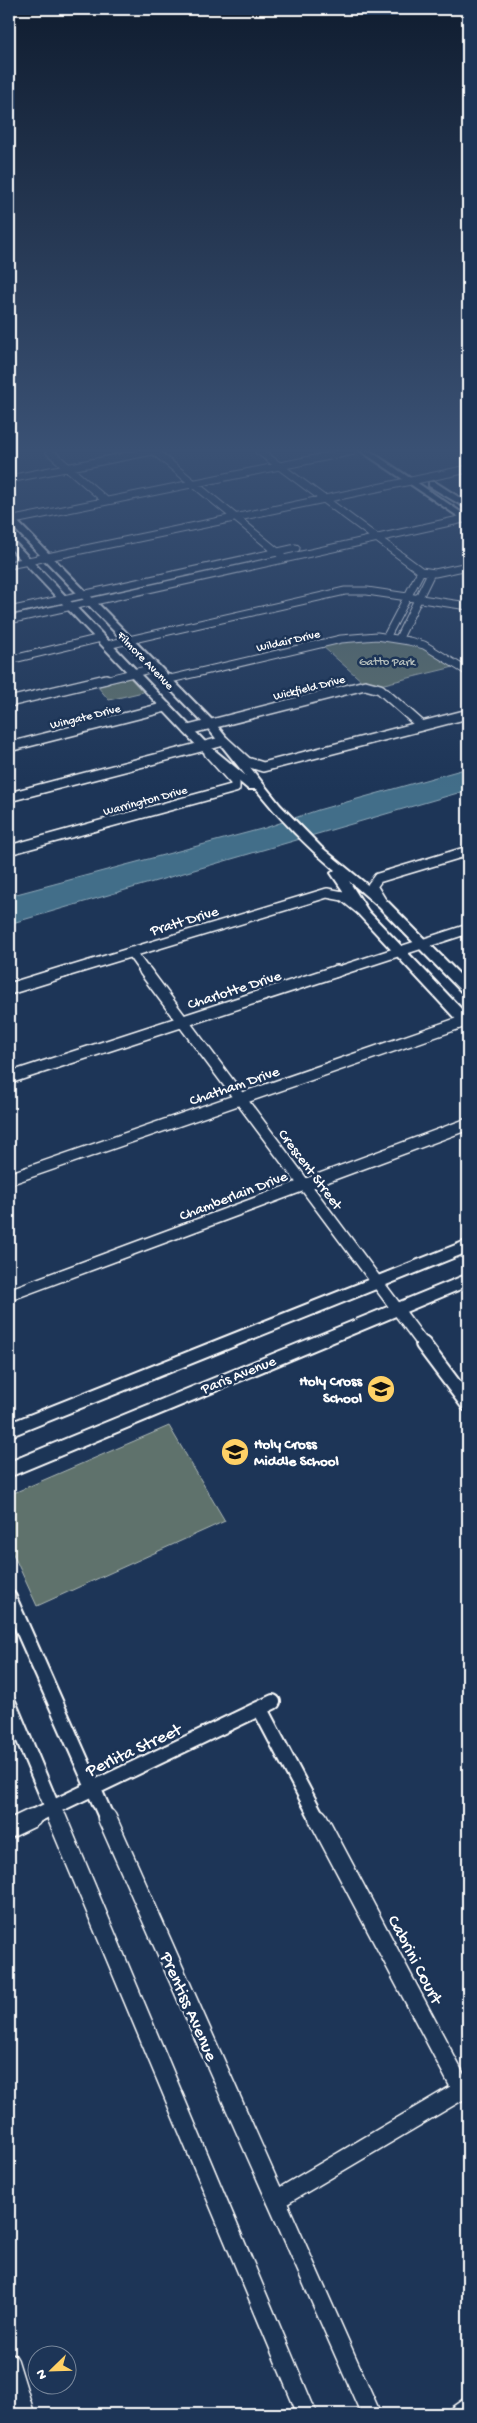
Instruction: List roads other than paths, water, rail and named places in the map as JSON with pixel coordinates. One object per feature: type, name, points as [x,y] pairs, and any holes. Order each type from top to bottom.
[{"type":"street","name":"Filmore Avenue","points":[[31,564],[203,746],[276,807],[317,848],[383,904],[468,990]]},
{"type":"street","name":"Filmore Avenue","points":[[54,564],[210,724],[276,807]]},
{"type":"street","points":[[87,599],[228,564]]},
{"type":"street","points":[[9,611],[31,606],[67,603],[255,564]]},
{"type":"street","points":[[412,564],[421,571],[431,573],[468,566]]},
{"type":"street","points":[[386,636],[421,571]]},
{"type":"street","points":[[399,638],[420,599],[431,573]]},
{"type":"street","points":[[9,660],[104,642],[127,640],[345,591],[367,591],[468,606]]},
{"type":"street","points":[[9,620],[38,614],[67,603]]},
{"type":"street","points":[[31,606],[38,614]]},
{"type":"street","name":"Wildair Drive","points":[[166,680],[341,639],[386,636],[438,650],[468,672]]},
{"type":"street","points":[[9,702],[154,668]]},
{"type":"street","name":"Wickfield Drive","points":[[188,730],[370,685],[380,689],[422,726]]},
{"type":"street","name":"Wingate Drive","points":[[9,747],[166,707]]},
{"type":"street","points":[[9,797],[224,740],[247,762],[263,768],[468,714]]},
{"type":"street","name":"Warrington Drive","points":[[9,850],[234,788],[235,782],[203,746]]},
{"type":"street","name":"Filmore Avenue","points":[[317,848],[364,913],[467,1021]]},
{"type":"street","points":[[383,904],[372,886],[378,878],[468,850]]},
{"type":"street","name":"Pratt Drive","points":[[9,989],[327,893],[343,896],[364,913]]},
{"type":"street","name":"Charlotte Drive","points":[[9,1078],[468,929]]},
{"type":"street","name":"Crescent Street","points":[[130,952],[468,1404]]},
{"type":"street","name":"Chatham Drive","points":[[9,1179],[467,1021]]},
{"type":"street","name":"Chamberlain Drive","points":[[9,1295],[468,1124]]},
{"type":"street","points":[[9,1430],[468,1246]]},
{"type":"street","name":"Paris Avenue","points":[[9,1470],[468,1280]]},
{"type":"street","name":"Prentiss Avenue","points":[[9,1598],[371,2414]]},
{"type":"street","points":[[9,1704],[307,2414]]},
{"type":"street","name":"Perlita Street","points":[[9,1829],[266,1705]]},
{"type":"street","name":"Cabrini Court","points":[[266,1705],[462,2090],[276,2200]]},
{"type":"street","points":[[9,2362],[26,2414]]},
{"type":"street","points":[[458,2414],[468,2407]]},
{"type":"water","points":[[468,768],[468,790],[9,924],[9,896],[265,828],[318,810]]},
{"type":"place","name":"Holy Cross School","points":[[381,1389]]},
{"type":"place","name":"Holy Cross Middle School","points":[[235,1452]]},
{"type":"park label","name":"Gatto Park","points":[[387,661]]}]
